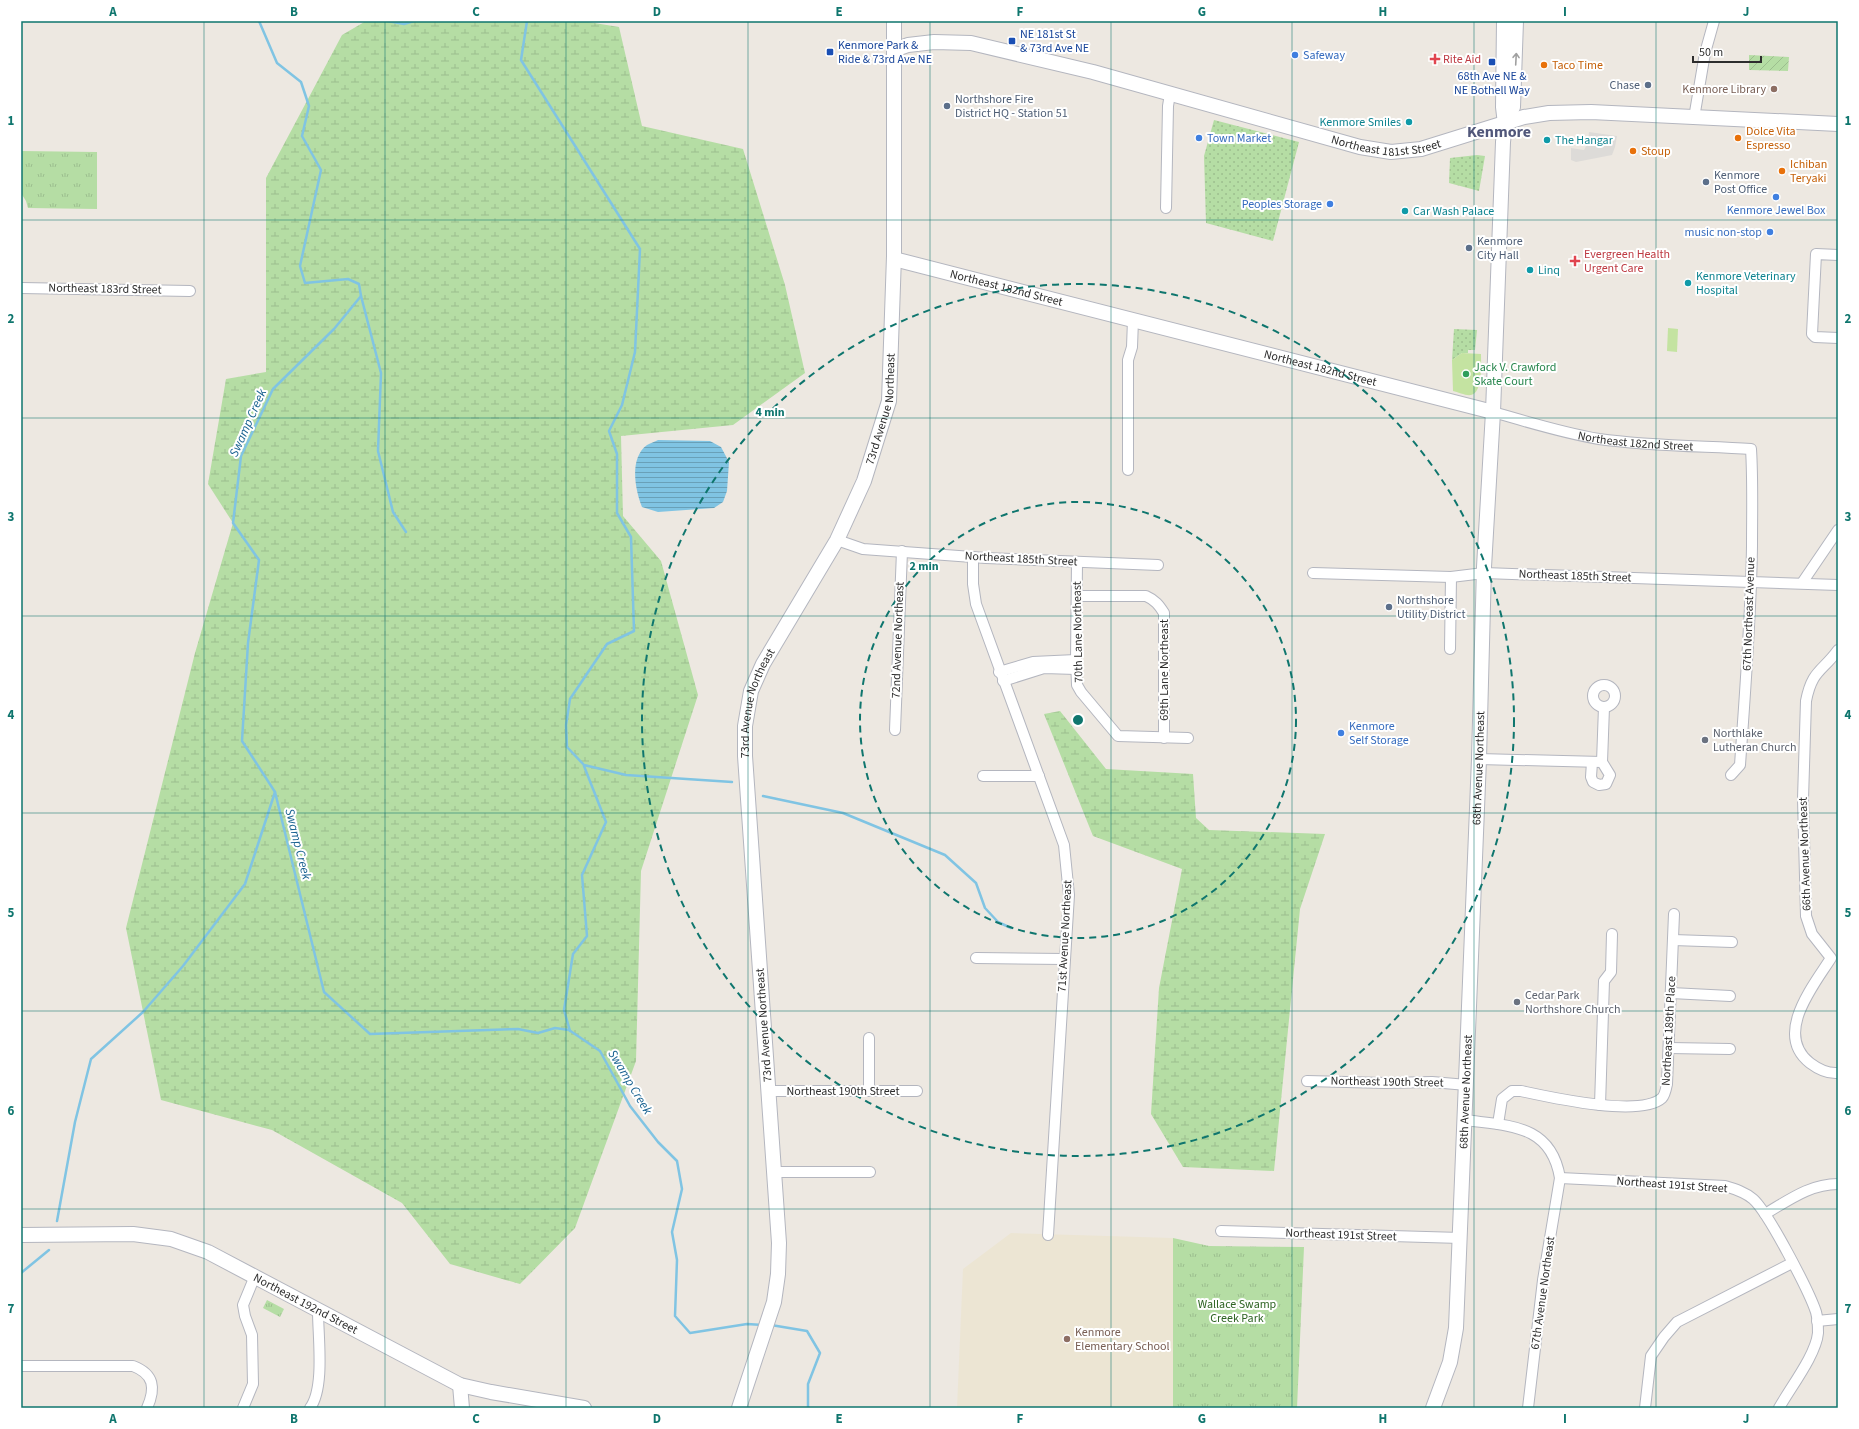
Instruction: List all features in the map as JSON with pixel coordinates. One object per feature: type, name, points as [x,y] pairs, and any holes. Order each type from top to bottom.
[{"type":"street","name":"73rd Avenue Northeast","points":[[739,1408],[770,1314],[778,1274],[779,1243],[745,756],[747,708],[751,691],[763,664],[837,540],[864,481],[889,401],[894,259],[894,21]]},
{"type":"street","name":"68th Avenue Northeast","points":[[1433,1408],[1450,1362],[1456,1328],[1461,1238],[1479,759],[1484,573],[1493,412],[1503,142],[1505,124],[1503,107],[1504,21]]},
{"type":"street","name":"68th Avenue Northeast","points":[[1505,124],[1513,107],[1516,21]]},
{"type":"street","points":[[1694,118],[1705,53],[1714,21]]},
{"type":"street","name":"Northeast 181st Street","points":[[894,50],[908,45],[928,43],[971,43],[1093,72],[1369,149],[1391,152],[1421,150],[1524,117],[1569,112],[1838,124]]},
{"type":"street","points":[[1166,208],[1168,106],[1170,94]]},
{"type":"street","points":[[1838,255],[1816,254],[1812,334],[1815,337],[1838,338]]},
{"type":"street","name":"Northeast 182nd Street","points":[[894,259],[1493,412],[1565,432],[1600,439],[1751,449]]},
{"type":"street","name":"Northeast 183rd Street","points":[[21,288],[190,291]]},
{"type":"street","points":[[1128,470],[1128,360],[1132,347],[1132,320]]},
{"type":"street","name":"67th Northeast Avenue","points":[[1731,775],[1740,765],[1751,581],[1753,482],[1751,449]]},
{"type":"street","points":[[1802,583],[1838,530]]},
{"type":"street","name":"Northeast 185th Street","points":[[837,540],[863,549],[973,557],[1158,565]]},
{"type":"street","name":"72nd Avenue Northeast","points":[[895,730],[902,551]]},
{"type":"street","name":"71st Avenue Northeast","points":[[973,557],[973,584],[976,604],[1001,676],[1064,845],[1069,895],[1048,1235]]},
{"type":"street","name":"70th Lane Northeast","points":[[1077,562],[1076,664],[1077,685],[1080,692],[1118,736],[1164,738]]},
{"type":"street","name":"Northeast 185th Street","points":[[1313,573],[1451,577],[1484,573],[1838,585]]},
{"type":"street","points":[[1450,650],[1451,577]]},
{"type":"street","name":"69th Lane Northeast","points":[[1077,596],[1146,596],[1158,603],[1164,613],[1164,738]]},
{"type":"street","name":"66th Avenue Northeast","points":[[1838,650],[1816,672],[1809,688],[1806,701],[1803,799],[1806,916],[1812,934],[1835,958],[1798,1013],[1794,1030],[1798,1046],[1807,1061],[1818,1070],[1838,1073]]},
{"type":"street","points":[[1001,676],[1032,662],[1076,664]]},
{"type":"street","points":[[1479,759],[1597,762],[1604,706]]},
{"type":"street","points":[[1164,738],[1188,738]]},
{"type":"street","points":[[984,776],[1039,776]]},
{"type":"street","name":"Northeast 189th Place","points":[[1498,1124],[1502,1099],[1512,1091],[1521,1091],[1579,1103],[1641,1106],[1655,1103],[1663,1097],[1667,1084],[1674,914]]},
{"type":"street","points":[[1600,1104],[1604,981],[1611,972],[1612,934]]},
{"type":"street","points":[[1673,940],[1732,942]]},
{"type":"street","points":[[976,958],[1064,959]]},
{"type":"street","points":[[1671,993],[1730,996]]},
{"type":"street","points":[[869,1091],[870,1038]]},
{"type":"street","points":[[1669,1048],[1730,1049]]},
{"type":"street","name":"Northeast 190th Street","points":[[1307,1081],[1385,1083],[1432,1082],[1467,1085]]},
{"type":"street","name":"Northeast 190th Street","points":[[769,1091],[917,1091]]},
{"type":"street","points":[[1465,1120],[1520,1128],[1543,1140],[1556,1159],[1560,1178]]},
{"type":"street","points":[[774,1172],[870,1172]]},
{"type":"street","name":"Northeast 191st Street","points":[[1560,1178],[1725,1186],[1753,1198],[1766,1214],[1792,1263],[1811,1301],[1817,1321],[1817,1339],[1813,1350],[1779,1408]]},
{"type":"street","name":"67th Avenue Northeast","points":[[1528,1408],[1543,1280],[1560,1178]]},
{"type":"street","points":[[1766,1214],[1805,1191],[1822,1185],[1838,1184]]},
{"type":"street","name":"Northeast 191st Street","points":[[1221,1231],[1461,1238]]},
{"type":"street","name":"Northeast 192nd Street","points":[[21,1235],[133,1234],[171,1239],[208,1252],[318,1311],[460,1384],[491,1392],[584,1408]]},
{"type":"street","points":[[1645,1408],[1651,1356],[1664,1337],[1677,1322],[1792,1263]]},
{"type":"street","points":[[243,1408],[253,1384],[252,1335],[243,1305],[255,1276]]},
{"type":"street","points":[[310,1408],[316,1400],[319,1387],[318,1311]]},
{"type":"street","points":[[1817,1321],[1838,1319]]},
{"type":"street","points":[[21,1366],[133,1366],[144,1370],[150,1378],[152,1385],[152,1398],[147,1408]]},
{"type":"street","points":[[460,1384],[462,1408]]},
{"type":"shaded area","points":[[1589,132],[1617,136],[1612,155],[1576,162],[1571,160],[1571,148],[1584,150],[1588,143]]},
{"type":"shaded area","name":"Kenmore Elementary School","points":[[1011,1233],[1173,1238],[1173,1408],[957,1408],[963,1269]]},
{"type":"green space","points":[[366,21],[582,21],[619,27],[642,126],[743,149],[785,285],[805,373],[733,425],[621,436],[623,516],[661,561],[698,695],[641,871],[636,1061],[575,1228],[520,1284],[450,1264],[402,1203],[272,1130],[161,1100],[126,928],[195,653],[233,523],[208,484],[226,379],[266,372],[266,178],[342,35]]},
{"type":"green space","points":[[1749,55],[1789,57],[1788,71],[1749,70]]},
{"type":"green space","points":[[1214,120],[1299,142],[1273,241],[1206,223],[1204,156]]},
{"type":"green space","points":[[21,151],[97,152],[97,209],[28,208],[21,193]]},
{"type":"green space","points":[[1477,155],[1485,156],[1479,191],[1449,183],[1450,158]]},
{"type":"green space","points":[[1668,328],[1678,329],[1677,352],[1667,351]]},
{"type":"green space","points":[[1454,329],[1477,330],[1475,350],[1468,350],[1468,353],[1462,353],[1452,360]]},
{"type":"green space","name":"Jack V. Crawford Skate Court","points":[[1462,353],[1481,354],[1481,370],[1478,389],[1471,395],[1453,391],[1452,360]]},
{"type":"green space","points":[[1060,711],[1106,769],[1193,774],[1196,818],[1209,830],[1325,834],[1300,909],[1274,1171],[1183,1167],[1151,1114],[1159,988],[1182,869],[1093,836],[1044,714]]},
{"type":"green space","name":"Wallace Swamp Creek Park","points":[[1173,1238],[1209,1246],[1304,1247],[1297,1408],[1173,1408]]},
{"type":"green space","points":[[267,1300],[284,1309],[280,1317],[263,1308]]},
{"type":"water","points":[[658,440],[710,441],[721,447],[729,462],[727,491],[723,502],[714,508],[658,512],[642,507],[637,492],[635,474],[636,466],[641,451],[647,445]]},
{"type":"waterway","name":"Swamp Creek","points":[[259,21],[277,63],[301,82],[309,106],[302,136],[321,170],[300,266],[305,283],[348,279],[359,284],[361,296],[334,329],[273,389],[241,456],[233,523],[259,560],[248,643],[242,741],[275,792],[324,992],[370,1034],[518,1029],[538,1033],[555,1028],[569,1030],[600,1051],[630,1106],[658,1142],[677,1161],[682,1189],[672,1232],[677,1260],[675,1316],[690,1333],[747,1324],[763,1325]]},
{"type":"waterway","points":[[388,21],[404,24],[414,21]]},
{"type":"waterway","points":[[527,21],[521,60],[640,249],[635,352],[622,405],[609,431],[617,454],[617,513],[631,537],[634,631],[607,644],[570,699],[566,725],[567,747],[584,765],[626,775],[732,782]]},
{"type":"waterway","points":[[361,296],[381,373],[378,451],[393,512],[406,532]]},
{"type":"waterway","points":[[570,1031],[564,1010],[573,954],[587,936],[582,875],[606,822],[584,766]]},
{"type":"waterway","points":[[57,1221],[75,1122],[91,1059],[143,1012],[183,966],[245,884],[275,792]]},
{"type":"waterway","points":[[763,796],[843,813],[945,855],[976,883],[985,908],[998,922],[1011,928]]},
{"type":"waterway","points":[[21,1273],[49,1250]]},
{"type":"waterway","name":"Swamp Creek","points":[[771,1325],[807,1331],[820,1353],[808,1384],[808,1408]]},
{"type":"place","name":"NE 181st St & 73rd Ave NE","points":[[1012,41]]},
{"type":"place","name":"Kenmore Park & Ride & 73rd Ave NE","points":[[830,52]]},
{"type":"place","name":"Safeway","points":[[1295,55]]},
{"type":"place","name":"Rite Aid","points":[[1435,59]]},
{"type":"place","name":"68th Ave NE & NE Bothell Way","points":[[1492,62]]},
{"type":"place","name":"Taco Time","points":[[1544,65]]},
{"type":"place","name":"Chase","points":[[1648,85]]},
{"type":"place","name":"Kenmore Library","points":[[1774,89]]},
{"type":"place","name":"Northshore Fire District HQ - Station 51","points":[[947,106]]},
{"type":"place","name":"Kenmore Smiles","points":[[1409,122]]},
{"type":"place","name":"Town Market","points":[[1199,138]]},
{"type":"place","name":"Dolce Vita Espresso","points":[[1738,138]]},
{"type":"place","name":"The Hangar","points":[[1547,140]]},
{"type":"place","name":"Stoup","points":[[1633,151]]},
{"type":"place","name":"Ichiban Teryaki","points":[[1782,171]]},
{"type":"place","name":"Kenmore Post Office","points":[[1706,182]]},
{"type":"place","name":"Kenmore Jewel Box","points":[[1776,197]]},
{"type":"place","name":"Peoples Storage","points":[[1330,204]]},
{"type":"place","name":"Car Wash Palace","points":[[1405,211]]},
{"type":"place","name":"music non-stop","points":[[1770,232]]},
{"type":"place","name":"Kenmore City Hall","points":[[1469,248]]},
{"type":"place","name":"Evergreen Health Urgent Care","points":[[1575,261]]},
{"type":"place","name":"Linq","points":[[1530,270]]},
{"type":"place","name":"Kenmore Veterinary Hospital","points":[[1688,283]]},
{"type":"place","name":"Jack V. Crawford Skate Court","points":[[1466,374]]},
{"type":"place","name":"Northshore Utility District","points":[[1389,607]]},
{"type":"place","name":"Kenmore Self Storage","points":[[1341,733]]},
{"type":"place","name":"Northlake Lutheran Church","points":[[1705,740]]},
{"type":"place","name":"Cedar Park Northshore Church","points":[[1517,1002]]},
{"type":"place","name":"Kenmore Elementary School","points":[[1067,1339]]},
{"type":"district","name":"Kenmore","points":[[1499,132]]}]
